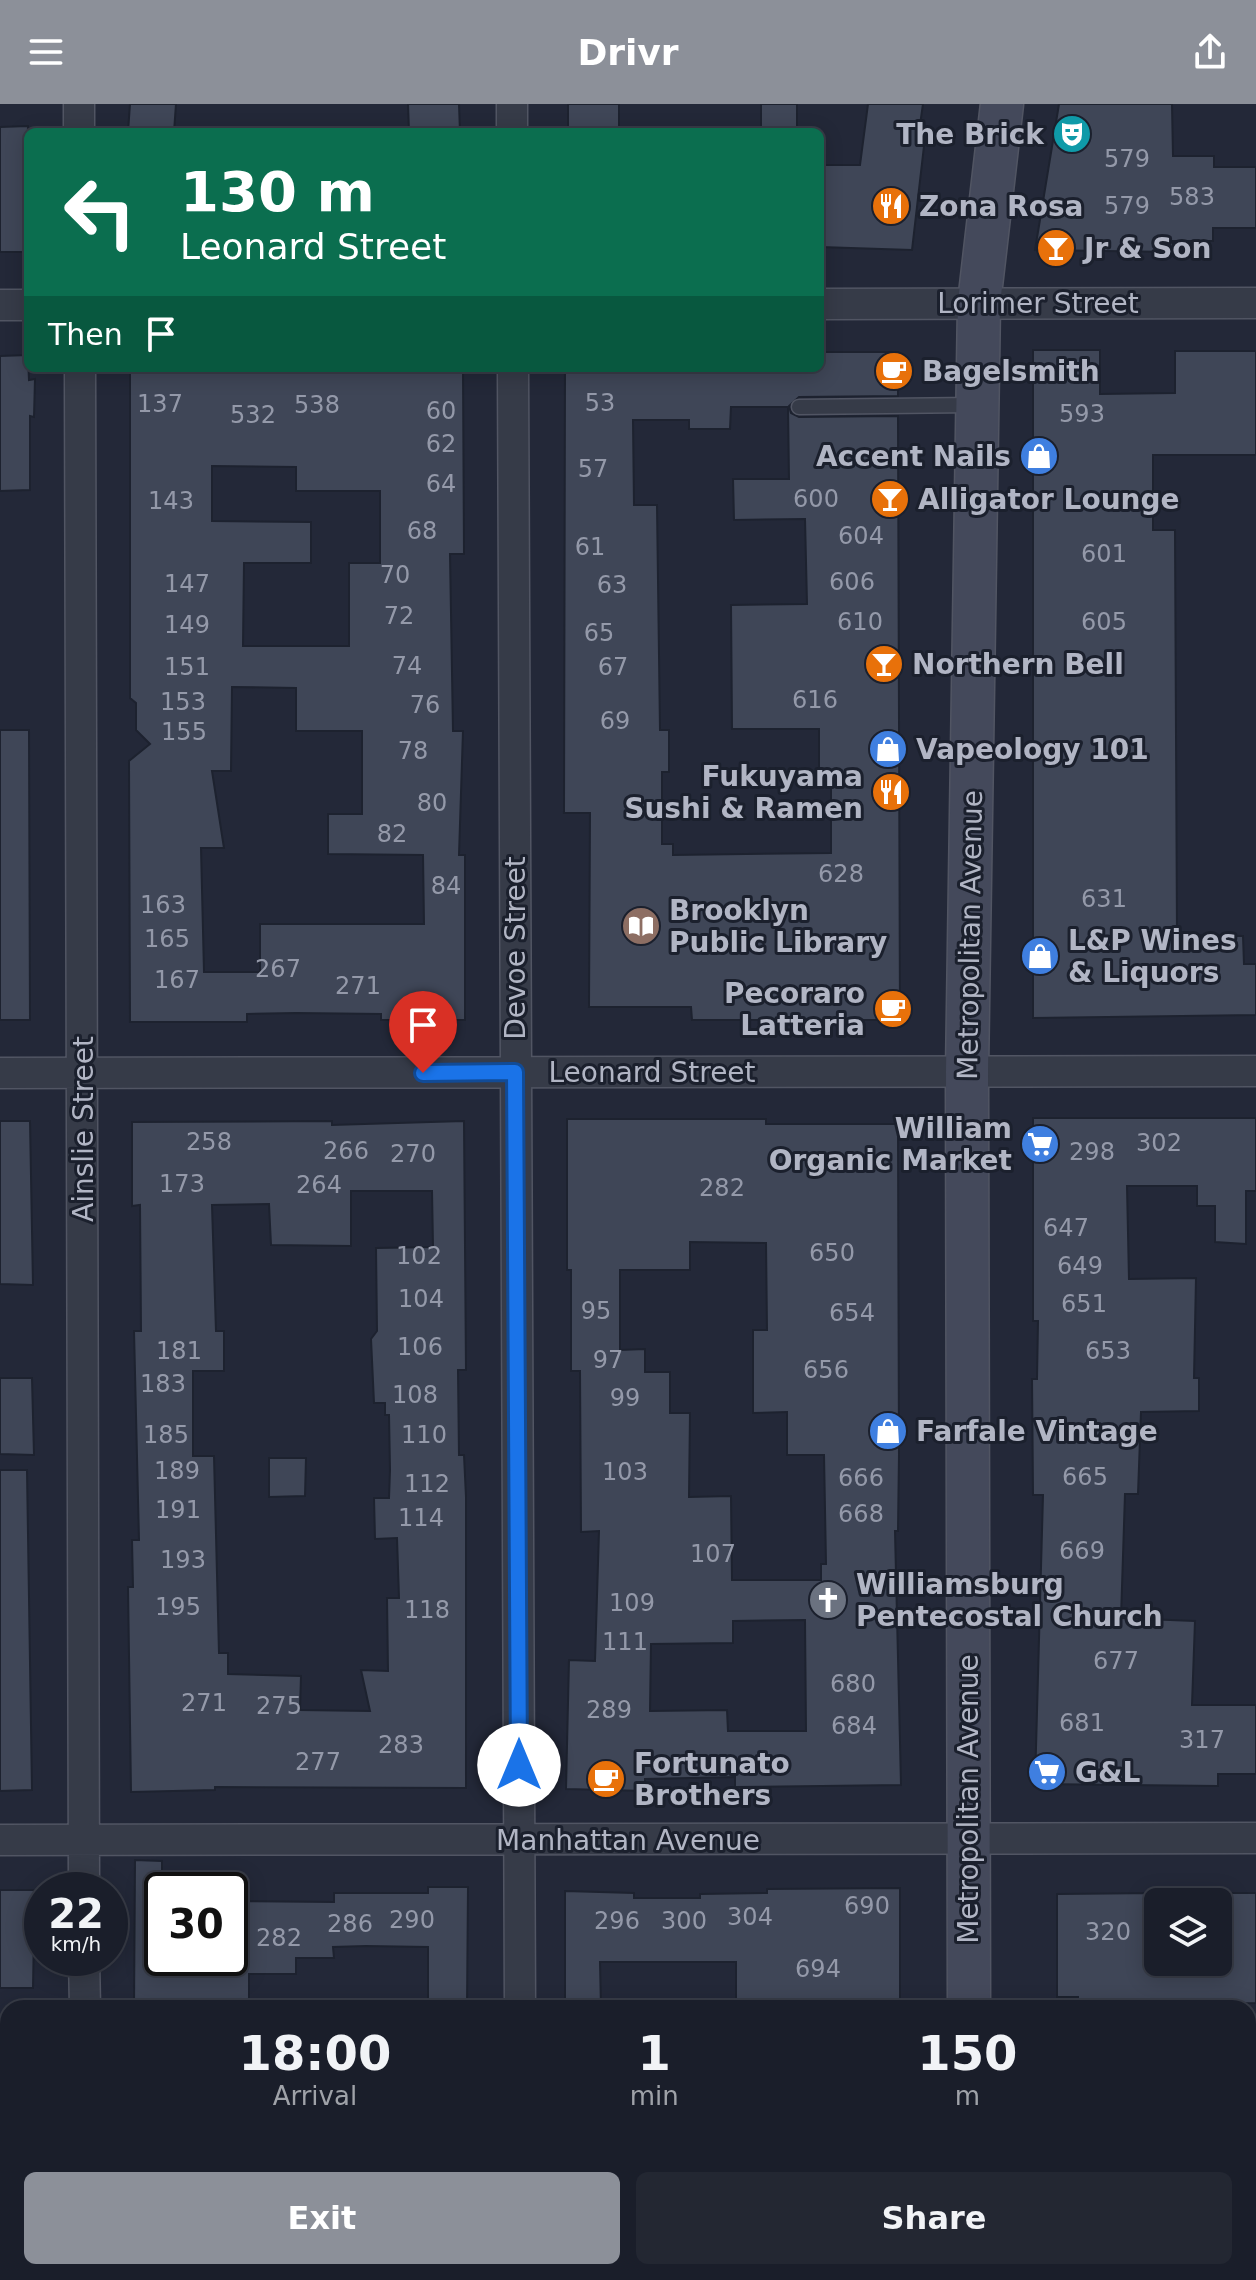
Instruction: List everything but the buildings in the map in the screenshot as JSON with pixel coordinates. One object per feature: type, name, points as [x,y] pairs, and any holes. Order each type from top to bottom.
[{"type":"main road","name":"Metropolitan Avenue","points":[[969,2000],[967,1071],[977,405],[979,303],[1002,104]]},
{"type":"street","points":[[79,104],[79,128]]},
{"type":"street","points":[[512,104],[512,128]]},
{"type":"street","name":"Lorimer Street","points":[[824,304],[1256,303]]},
{"type":"street","points":[[0,305],[24,305]]},
{"type":"street","name":"Ainslie Street","points":[[80,372],[84,1872]]},
{"type":"street","name":"Devoe Street","points":[[513,372],[520,2000]]},
{"type":"street","name":"Leonard Street","points":[[0,1073],[1256,1071]]},
{"type":"street","name":"Manhattan Avenue","points":[[0,1840],[1256,1838]]},
{"type":"street","points":[[84,1976],[85,2000]]},
{"type":"lane","points":[[799,407],[977,405]]},
{"type":"place","name":"The Brick","points":[[1072,134]]},
{"type":"place","name":"Zona Rosa","points":[[891,206]]},
{"type":"place","name":"Jr & Son","points":[[1056,248]]},
{"type":"place","name":"Bagelsmith","points":[[894,371]]},
{"type":"place","name":"Accent Nails","points":[[1039,456]]},
{"type":"place","name":"Alligator Lounge","points":[[890,499]]},
{"type":"place","name":"Northern Bell","points":[[884,664]]},
{"type":"place","name":"Vapeology 101","points":[[888,749]]},
{"type":"place","name":"Fukuyama Sushi & Ramen","points":[[891,792]]},
{"type":"place","name":"Brooklyn Public Library","points":[[641,926]]},
{"type":"place","name":"L&P Wines & Liquors","points":[[1040,956]]},
{"type":"place","name":"Pecoraro Latteria","points":[[893,1009]]},
{"type":"place","name":"William Organic Market","points":[[1040,1144]]},
{"type":"place","name":"Farfale Vintage","points":[[888,1431]]},
{"type":"place","name":"Williamsburg Pentecostal Church","points":[[828,1600]]},
{"type":"place","name":"G&L","points":[[1047,1772]]},
{"type":"place","name":"Fortunato Brothers","points":[[606,1779]]},
{"type":"route","points":[[423,1073],[515,1072],[519,1765]]}]
